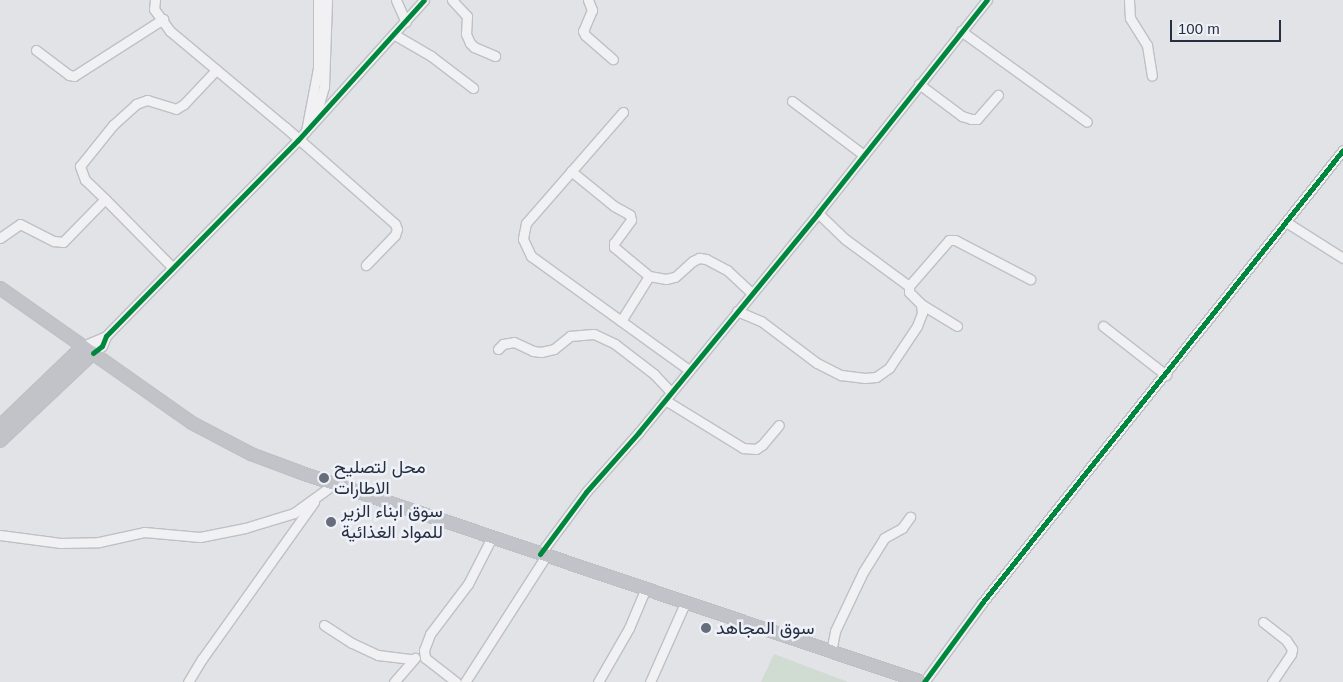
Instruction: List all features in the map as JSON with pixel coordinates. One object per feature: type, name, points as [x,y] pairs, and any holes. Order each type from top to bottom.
[{"type":"main road","points":[[0,288],[213,435],[251,454],[334,484],[831,652],[905,680],[923,682]]},
{"type":"main road","points":[[0,426],[88,350]]},
{"type":"main road","points":[[0,441],[88,350]]},
{"type":"street","points":[[154,0],[154,9],[170,31],[298,140],[398,229],[395,235],[366,265]]},
{"type":"street","points":[[305,132],[318,68],[318,0]]},
{"type":"street","points":[[314,123],[324,87],[327,0]]},
{"type":"street","points":[[396,0],[406,22]]},
{"type":"street","points":[[88,350],[102,346],[106,336],[298,140],[424,0]]},
{"type":"street","points":[[452,0],[467,16],[466,34],[470,43],[474,47],[495,56]]},
{"type":"street","points":[[588,0],[592,10],[583,31],[585,35],[613,59]]},
{"type":"street","points":[[465,682],[543,555],[586,492],[665,400],[818,213],[987,0]]},
{"type":"street","points":[[1129,0],[1130,18],[1147,45],[1152,76]]},
{"type":"street","points":[[36,50],[69,75],[74,76],[163,19]]},
{"type":"street","points":[[961,31],[1087,122]]},
{"type":"street","points":[[395,34],[431,56],[474,88]]},
{"type":"street","points":[[172,267],[85,180],[80,171],[80,166],[86,156],[136,104],[147,100],[176,109],[184,104],[216,70]]},
{"type":"street","points":[[919,84],[967,118],[977,119],[998,95]]},
{"type":"street","points":[[792,101],[864,155]]},
{"type":"street","points":[[623,112],[526,223],[522,234],[525,248],[531,256],[689,370]]},
{"type":"street","points":[[923,682],[982,604],[1343,150]]},
{"type":"street","points":[[571,171],[614,206],[630,215],[631,220],[614,243],[614,247],[649,276],[666,279],[676,277],[693,261],[699,258],[706,259],[727,270],[752,293]]},
{"type":"street","points":[[0,238],[20,224],[54,241],[64,242],[105,199]]},
{"type":"street","points":[[818,213],[851,244],[910,286]]},
{"type":"street","points":[[1286,222],[1343,258]]},
{"type":"street","points":[[956,326],[921,304],[909,294],[910,286],[951,240],[1030,280]]},
{"type":"street","points":[[621,321],[649,276]]},
{"type":"street","points":[[737,311],[761,321],[816,363],[841,375],[865,378],[876,377],[889,368],[917,326],[922,313],[921,304]]},
{"type":"street","points":[[1103,326],[1166,374]]},
{"type":"street","points":[[498,349],[503,344],[514,342],[533,351],[542,352],[554,349],[570,336],[594,334],[615,344],[654,374],[671,392]]},
{"type":"street","points":[[665,400],[743,448],[756,449],[762,445],[779,425]]},
{"type":"street","points":[[0,535],[60,543],[99,542],[144,532],[200,537],[245,528],[294,513],[334,484]]},
{"type":"street","points":[[188,682],[318,495]]},
{"type":"street","points":[[831,652],[835,631],[863,572],[884,538],[902,528],[910,517]]},
{"type":"street","points":[[424,658],[424,650],[430,634],[468,584],[492,537]]},
{"type":"street","points":[[598,682],[629,628],[645,590]]},
{"type":"street","points":[[650,682],[685,603]]},
{"type":"street","points":[[1263,622],[1288,642],[1292,649],[1291,654],[1272,682]]},
{"type":"street","points":[[324,625],[352,643],[378,655],[412,659],[424,658],[456,682]]},
{"type":"street","points":[[394,682],[412,659]]},
{"type":"shaded area","points":[[774,654],[848,682],[761,682]]},
{"type":"cycle path","points":[[93,353],[102,346],[106,336],[298,140],[424,0]]},
{"type":"cycle path","points":[[540,554],[586,492],[639,432],[818,213],[987,0]]},
{"type":"cycle path","points":[[924,682],[982,603],[1343,150]]},
{"type":"place","name":"محل لتصليح الاطارات","points":[[324,478]]},
{"type":"place","name":"سوق ابناء الزير للمواد الغذائية","points":[[331,522]]},
{"type":"place","name":"سوق المجاهد","points":[[706,628]]}]
